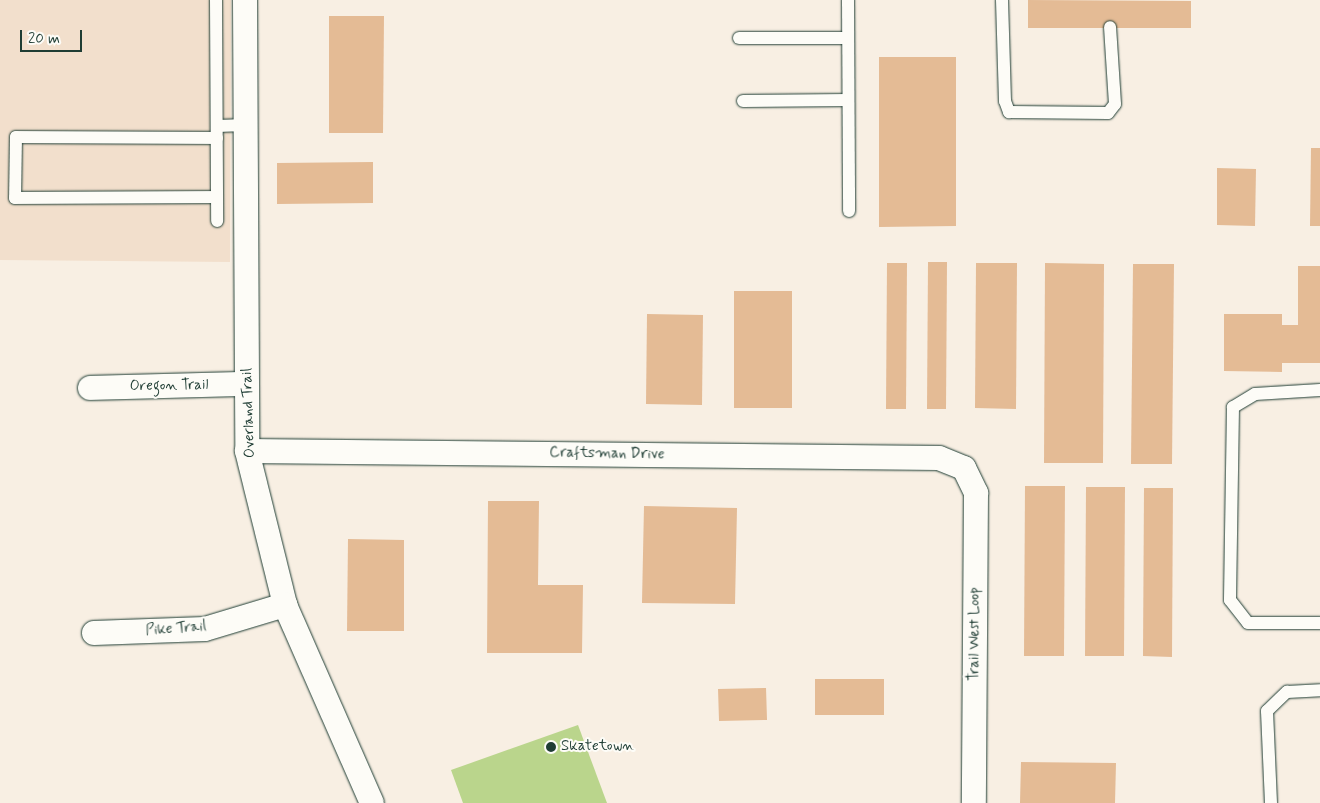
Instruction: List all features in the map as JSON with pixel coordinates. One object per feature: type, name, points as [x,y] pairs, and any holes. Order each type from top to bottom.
[{"type":"street","name":"Overland Trail","points":[[245,0],[247,451],[286,605],[372,803]]},
{"type":"street","name":"Oregon Trail","points":[[90,388],[247,384]]},
{"type":"street","name":"Craftsman Drive","points":[[247,451],[939,458],[964,468]]},
{"type":"street","name":"Trail West Loop","points":[[964,468],[976,493],[974,803]]},
{"type":"street","name":"Pike Trail","points":[[94,633],[205,629],[286,605]]},
{"type":"lane","points":[[216,0],[217,221]]},
{"type":"lane","points":[[848,0],[849,211]]},
{"type":"lane","points":[[1002,0],[1005,101],[1010,112],[1108,113],[1115,104],[1110,27]]},
{"type":"lane","points":[[739,38],[848,38]]},
{"type":"lane","points":[[744,101],[848,100]]},
{"type":"lane","points":[[217,197],[15,198],[16,137],[217,132],[246,125]]},
{"type":"lane","points":[[1320,390],[1255,394],[1232,407],[1230,600],[1248,623],[1320,623]]},
{"type":"lane","points":[[1271,803],[1267,711],[1287,692],[1320,690]]},
{"type":"shaded area","points":[[0,0],[231,0],[230,262],[0,260]]},
{"type":"green space","name":"Skatetown","points":[[578,725],[607,803],[463,803],[451,770]]},
{"type":"building","points":[[1028,0],[1191,1],[1191,28],[1028,28]]},
{"type":"building","points":[[329,16],[384,16],[383,133],[329,133]]},
{"type":"building","points":[[879,57],[956,57],[956,226],[879,227]]},
{"type":"building","points":[[1311,148],[1320,148],[1320,226],[1310,226]]},
{"type":"building","points":[[373,162],[373,203],[277,204],[277,163]]},
{"type":"building","points":[[1217,168],[1256,169],[1255,226],[1217,225]]},
{"type":"building","points":[[928,262],[947,262],[946,409],[927,409]]},
{"type":"building","points":[[887,263],[907,263],[906,409],[886,409]]},
{"type":"building","points":[[976,263],[1017,263],[1016,409],[975,408]]},
{"type":"building","points":[[1045,263],[1104,264],[1103,463],[1044,463]]},
{"type":"building","points":[[1133,264],[1174,264],[1172,464],[1131,464]]},
{"type":"building","points":[[1298,266],[1320,266],[1320,363],[1282,363],[1282,372],[1224,371],[1224,314],[1282,314],[1282,325],[1298,325]]},
{"type":"building","points":[[734,291],[792,291],[792,408],[734,408]]},
{"type":"building","points":[[647,314],[703,315],[702,405],[646,404]]},
{"type":"building","points":[[1025,486],[1065,486],[1064,656],[1024,656]]},
{"type":"building","points":[[1086,487],[1125,487],[1124,656],[1085,656]]},
{"type":"building","points":[[1144,488],[1173,488],[1172,657],[1143,656]]},
{"type":"building","points":[[488,501],[539,501],[538,585],[583,585],[582,653],[487,653]]},
{"type":"building","points":[[644,506],[737,508],[735,604],[642,603]]},
{"type":"building","points":[[348,539],[404,540],[404,631],[347,631]]},
{"type":"building","points":[[815,679],[884,679],[884,715],[815,715]]},
{"type":"building","points":[[766,688],[767,720],[719,721],[718,689]]},
{"type":"building","points":[[1021,762],[1116,763],[1115,803],[1020,803]]},
{"type":"place","name":"Skatetown","points":[[551,747]]}]
